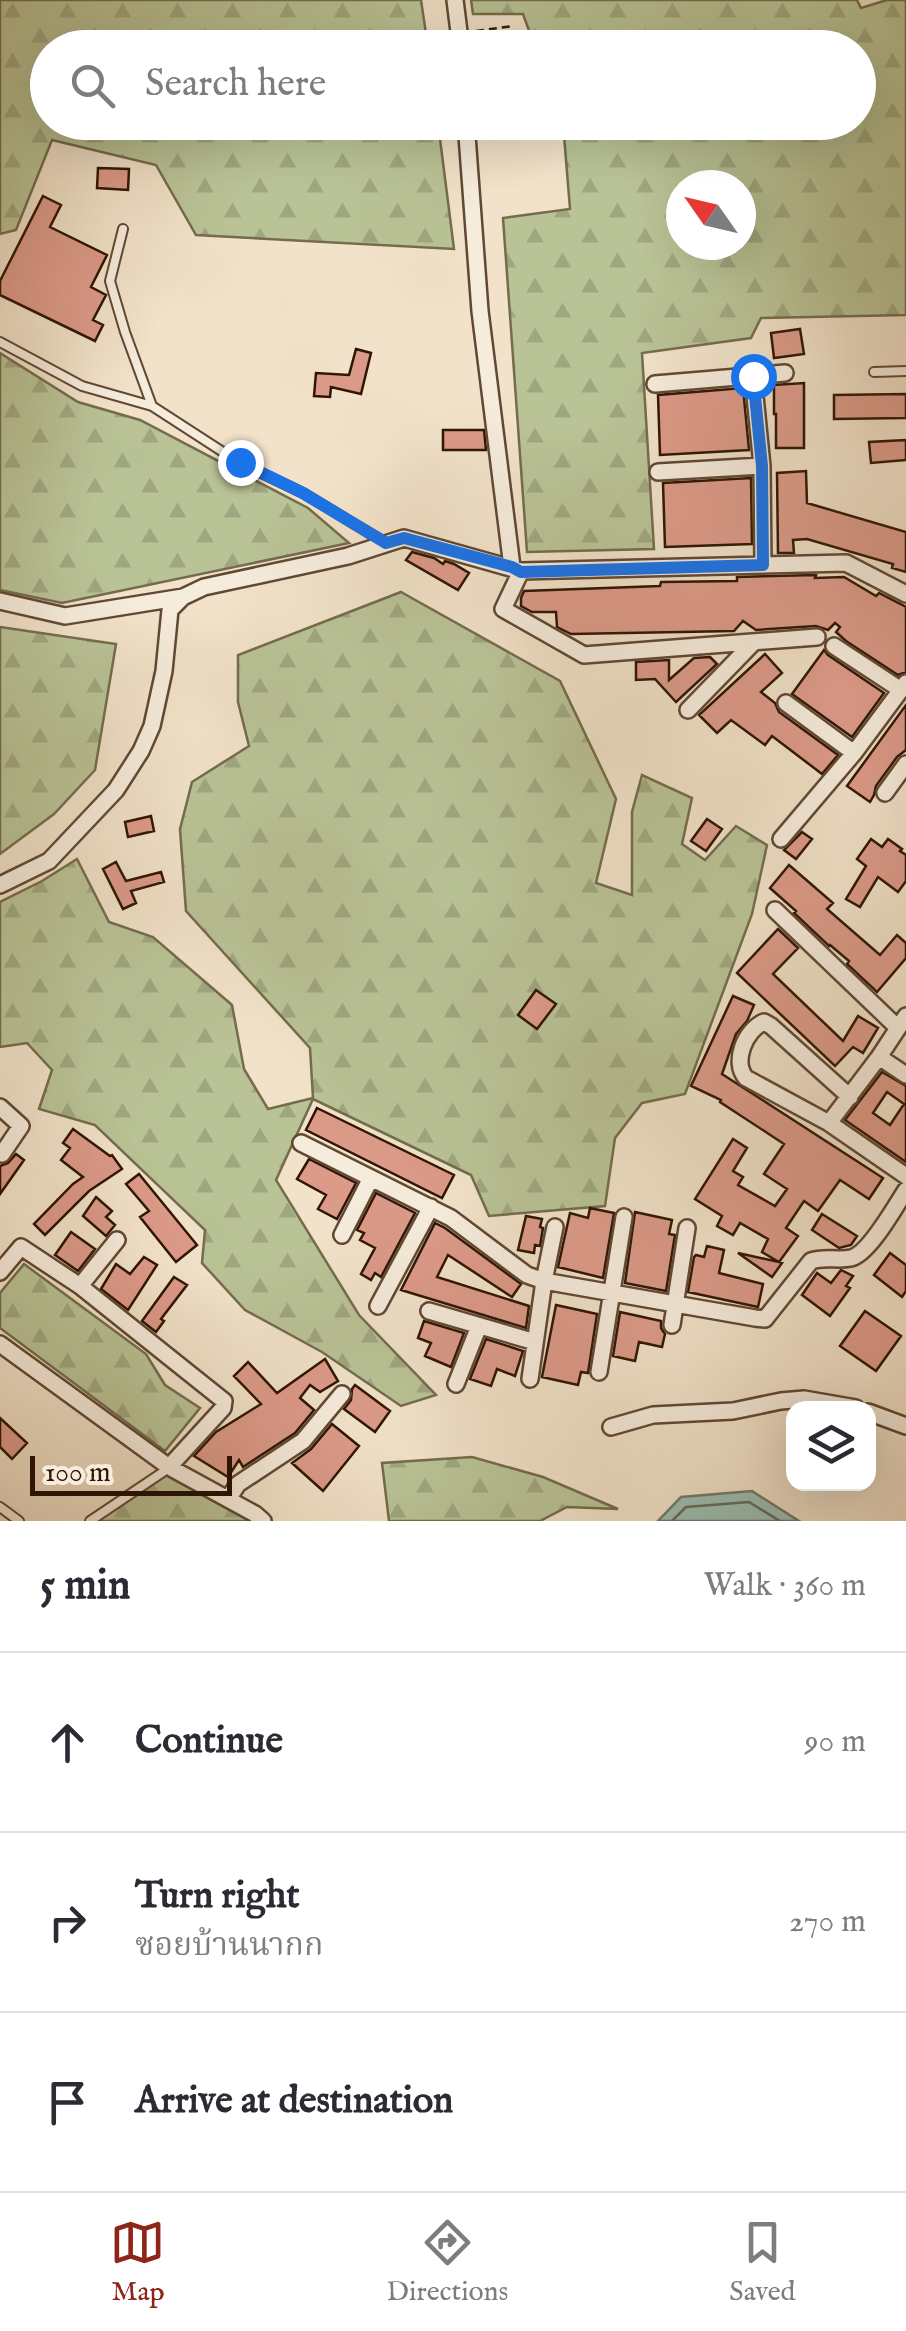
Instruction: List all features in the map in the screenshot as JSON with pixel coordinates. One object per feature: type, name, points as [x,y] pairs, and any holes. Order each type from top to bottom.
[{"type":"street","points":[[456,0],[459,30]]},
{"type":"street","points":[[467,140],[480,311],[516,569],[503,609],[584,655],[817,637]]},
{"type":"street","points":[[655,384],[785,373]]},
{"type":"street","points":[[753,376],[762,466],[763,565]]},
{"type":"street","points":[[658,472],[762,466]]},
{"type":"street","points":[[0,601],[65,616],[182,596],[204,587],[348,556],[404,538],[516,569],[846,562],[906,594]]},
{"type":"street","points":[[0,885],[50,861],[116,790],[141,751],[152,726],[164,672],[170,610],[182,596]]},
{"type":"street","points":[[688,710],[754,642]]},
{"type":"street","points":[[780,839],[904,687],[834,646]]},
{"type":"street","points":[[786,702],[854,753]]},
{"type":"street","points":[[885,793],[906,764]]},
{"type":"street","points":[[775,910],[902,1022],[829,1123]]},
{"type":"street","points":[[850,1097],[771,1026],[764,1022],[747,1037],[739,1063],[746,1078],[829,1123],[906,1176]]},
{"type":"street","points":[[879,1058],[906,1074]]},
{"type":"street","points":[[0,1107],[21,1126],[0,1153]]},
{"type":"street","points":[[302,1142],[451,1218],[527,1275],[765,1319],[811,1262],[857,1257],[906,1190]]},
{"type":"street","points":[[342,1235],[372,1178]]},
{"type":"street","points":[[378,1306],[431,1208]]},
{"type":"street","points":[[599,1372],[624,1217]]},
{"type":"street","points":[[530,1380],[555,1226]]},
{"type":"street","points":[[672,1325],[687,1228]]},
{"type":"street","points":[[80,1286],[118,1240]]},
{"type":"street","points":[[0,1272],[20,1247],[80,1286],[224,1401],[224,1408],[169,1467]]},
{"type":"street","points":[[430,1311],[535,1342]]},
{"type":"street","points":[[456,1384],[480,1326]]},
{"type":"street","points":[[0,1344],[169,1467],[263,1521]]},
{"type":"street","points":[[228,1499],[238,1484],[303,1441],[342,1394]]},
{"type":"street","points":[[611,1427],[653,1414],[734,1411],[786,1401]]},
{"type":"street","points":[[876,1415],[906,1426]]},
{"type":"lane","points":[[123,229],[110,280],[152,406]]},
{"type":"lane","points":[[0,342],[82,386],[152,406],[240,462],[303,493],[386,543]]},
{"type":"lane","points":[[874,372],[906,371]]},
{"type":"lane","points":[[90,1521],[169,1467]]},
{"type":"lane","points":[[0,1507],[19,1521]]},
{"type":"path","points":[[498,30],[513,26]]},
{"type":"green space","points":[[0,0],[421,0],[425,30],[30,30],[30,140],[52,140],[16,230],[0,234]]},
{"type":"green space","points":[[471,0],[857,0],[861,8],[887,0],[906,0],[906,315],[761,318],[751,338],[642,353],[654,549],[527,552],[503,218],[570,209],[564,140],[876,140],[876,30],[529,30],[523,14],[473,14]]},
{"type":"green space","points":[[52,140],[440,140],[454,249],[196,235],[156,165]]},
{"type":"green space","points":[[0,353],[78,402],[140,420],[308,508],[349,543],[62,603],[0,590]]},
{"type":"green space","points":[[401,592],[560,681],[616,799],[596,883],[632,895],[632,812],[642,775],[692,798],[682,844],[705,860],[736,826],[767,845],[752,914],[685,1094],[642,1103],[615,1138],[605,1206],[489,1216],[471,1175],[313,1099],[276,1180],[359,1315],[436,1395],[401,1406],[322,1352],[245,1310],[202,1263],[205,1230],[95,1125],[39,1109],[52,1070],[27,1043],[0,1047],[0,902],[77,859],[109,922],[153,937],[232,1005],[244,1069],[268,1109],[313,1098],[310,1048],[186,911],[180,829],[192,782],[249,746],[238,702],[238,655]]},
{"type":"green space","points":[[0,627],[116,644],[95,770],[54,814],[0,854]]},
{"type":"green space","points":[[24,1264],[146,1354],[165,1385],[200,1408],[165,1451],[0,1328],[0,1293]]},
{"type":"green space","points":[[472,1457],[543,1477],[618,1509],[567,1507],[540,1521],[389,1521],[382,1463]]},
{"type":"green space","points":[[169,1467],[252,1521],[89,1521]]},
{"type":"water","points":[[752,1491],[799,1521],[658,1521],[681,1497]]},
{"type":"building","points":[[98,168],[129,169],[128,190],[97,188]]},
{"type":"building","points":[[43,196],[61,205],[50,227],[107,255],[91,287],[106,295],[93,320],[103,325],[95,341],[0,295],[0,281]]},
{"type":"building","points":[[800,329],[804,354],[774,358],[771,333]]},
{"type":"building","points":[[356,349],[371,353],[361,394],[331,387],[330,397],[314,396],[316,373],[349,375]]},
{"type":"building","points":[[804,383],[804,448],[776,448],[774,385]]},
{"type":"building","points":[[743,388],[749,450],[660,455],[658,395]]},
{"type":"building","points":[[906,394],[906,418],[834,419],[834,395]]},
{"type":"building","points":[[443,430],[484,430],[486,450],[443,450]]},
{"type":"building","points":[[906,440],[906,460],[871,463],[869,442]]},
{"type":"building","points":[[806,471],[807,503],[906,532],[906,572],[892,568],[893,564],[807,539],[793,540],[794,553],[778,553],[777,473]]},
{"type":"building","points":[[751,478],[752,544],[665,547],[663,483]]},
{"type":"building","points":[[412,552],[443,564],[454,564],[469,573],[458,590],[406,560]]},
{"type":"building","points":[[816,575],[815,578],[844,577],[876,596],[879,593],[906,607],[906,672],[898,675],[846,641],[836,632],[840,627],[835,623],[828,630],[816,626],[756,630],[743,621],[734,631],[571,634],[557,627],[556,612],[532,612],[521,606],[524,591]]},
{"type":"building","points":[[824,650],[884,693],[852,737],[792,694]]},
{"type":"building","points":[[765,654],[782,673],[761,692],[775,703],[779,712],[838,755],[822,774],[772,736],[765,745],[731,720],[717,733],[699,715]]},
{"type":"building","points":[[710,657],[717,664],[676,702],[655,679],[636,680],[636,662],[669,660],[669,680],[694,658]]},
{"type":"building","points":[[906,705],[906,750],[876,786],[870,802],[847,786]]},
{"type":"building","points":[[151,816],[154,831],[128,837],[125,822]]},
{"type":"building","points":[[707,819],[722,829],[706,851],[691,841]]},
{"type":"building","points":[[802,832],[812,839],[796,859],[784,850]]},
{"type":"building","points":[[871,839],[882,847],[888,839],[902,849],[906,855],[906,881],[898,892],[878,877],[860,907],[846,899],[866,866],[857,859]]},
{"type":"building","points":[[116,862],[126,881],[161,872],[164,882],[131,891],[136,903],[123,909],[103,869]]},
{"type":"building","points":[[789,865],[833,903],[827,909],[880,955],[897,935],[906,943],[906,958],[877,992],[770,888]]},
{"type":"building","points":[[778,929],[798,948],[773,974],[843,1041],[858,1016],[878,1028],[863,1053],[853,1047],[835,1066],[737,973]]},
{"type":"building","points":[[536,990],[556,1004],[537,1029],[518,1015]]},
{"type":"building","points":[[733,996],[754,1005],[736,1034],[722,1074],[883,1178],[869,1199],[840,1180],[818,1211],[804,1201],[786,1228],[798,1236],[779,1262],[762,1252],[768,1239],[740,1223],[733,1235],[717,1226],[722,1216],[695,1199],[733,1139],[747,1148],[733,1171],[743,1177],[738,1185],[775,1206],[787,1189],[764,1174],[784,1144],[721,1100],[691,1086]]},
{"type":"building","points":[[882,1072],[906,1086],[906,1162],[845,1120]],"holes":[[[887,1092],[904,1104],[890,1125],[873,1113]]]},
{"type":"building","points":[[317,1108],[454,1175],[442,1198],[306,1130]]},
{"type":"building","points":[[73,1129],[112,1155],[122,1169],[89,1191],[45,1235],[34,1224],[83,1177],[61,1160],[70,1148],[63,1143]]},
{"type":"building","points":[[16,1154],[24,1160],[0,1194],[0,1166]]},
{"type":"building","points":[[309,1159],[356,1183],[337,1219],[318,1209],[326,1195],[297,1179]]},
{"type":"building","points":[[139,1174],[197,1245],[176,1262],[140,1217],[149,1211],[126,1184]]},
{"type":"building","points":[[376,1193],[415,1213],[381,1277],[375,1273],[371,1280],[361,1274],[375,1248],[360,1240],[364,1233],[357,1230]]},
{"type":"building","points":[[96,1197],[112,1211],[106,1217],[115,1225],[106,1236],[83,1216]]},
{"type":"building","points":[[590,1208],[614,1213],[603,1278],[558,1267],[570,1213],[588,1218]]},
{"type":"building","points":[[635,1212],[672,1220],[669,1234],[675,1235],[666,1291],[625,1283]]},
{"type":"building","points":[[822,1214],[857,1236],[851,1245],[839,1248],[812,1230]]},
{"type":"building","points":[[526,1216],[542,1219],[540,1246],[535,1245],[534,1253],[518,1250]]},
{"type":"building","points":[[435,1223],[521,1284],[512,1297],[448,1255],[437,1277],[529,1306],[526,1328],[401,1290]]},
{"type":"building","points":[[71,1232],[95,1249],[78,1271],[55,1255]]},
{"type":"building","points":[[707,1246],[724,1250],[719,1273],[763,1284],[758,1307],[688,1292],[694,1257],[704,1257]]},
{"type":"building","points":[[738,1253],[782,1263],[772,1277]]},
{"type":"building","points":[[890,1253],[906,1265],[906,1291],[902,1297],[874,1275]]},
{"type":"building","points":[[144,1257],[157,1265],[128,1310],[101,1289],[116,1264],[130,1274]]},
{"type":"building","points":[[841,1270],[853,1276],[846,1286],[850,1288],[830,1316],[802,1295],[817,1273],[831,1283]]},
{"type":"building","points":[[174,1277],[187,1285],[156,1332],[142,1321]]},
{"type":"building","points":[[556,1305],[597,1314],[588,1373],[581,1372],[578,1385],[542,1377]]},
{"type":"building","points":[[865,1311],[901,1336],[876,1371],[840,1346]]},
{"type":"building","points":[[620,1312],[661,1321],[665,1334],[662,1347],[639,1342],[635,1361],[613,1356]]},
{"type":"building","points":[[424,1321],[464,1333],[451,1367],[425,1356],[431,1343],[418,1338]]},
{"type":"building","points":[[486,1339],[523,1351],[515,1376],[497,1369],[491,1386],[470,1379]]},
{"type":"building","points":[[325,1359],[338,1381],[320,1392],[310,1385],[300,1398],[314,1410],[295,1433],[243,1467],[239,1460],[228,1477],[194,1456],[216,1432],[261,1404],[234,1376],[248,1362],[277,1393]]},
{"type":"building","points":[[355,1385],[390,1411],[375,1432],[344,1409]]},
{"type":"building","points":[[0,1418],[27,1443],[12,1459],[0,1447]]},
{"type":"building","points":[[332,1424],[359,1446],[323,1491],[292,1463],[311,1449]]},
{"type":"route","points":[[240,462],[303,493],[386,543],[404,538],[521,572],[763,565],[762,466],[753,376]]}]
